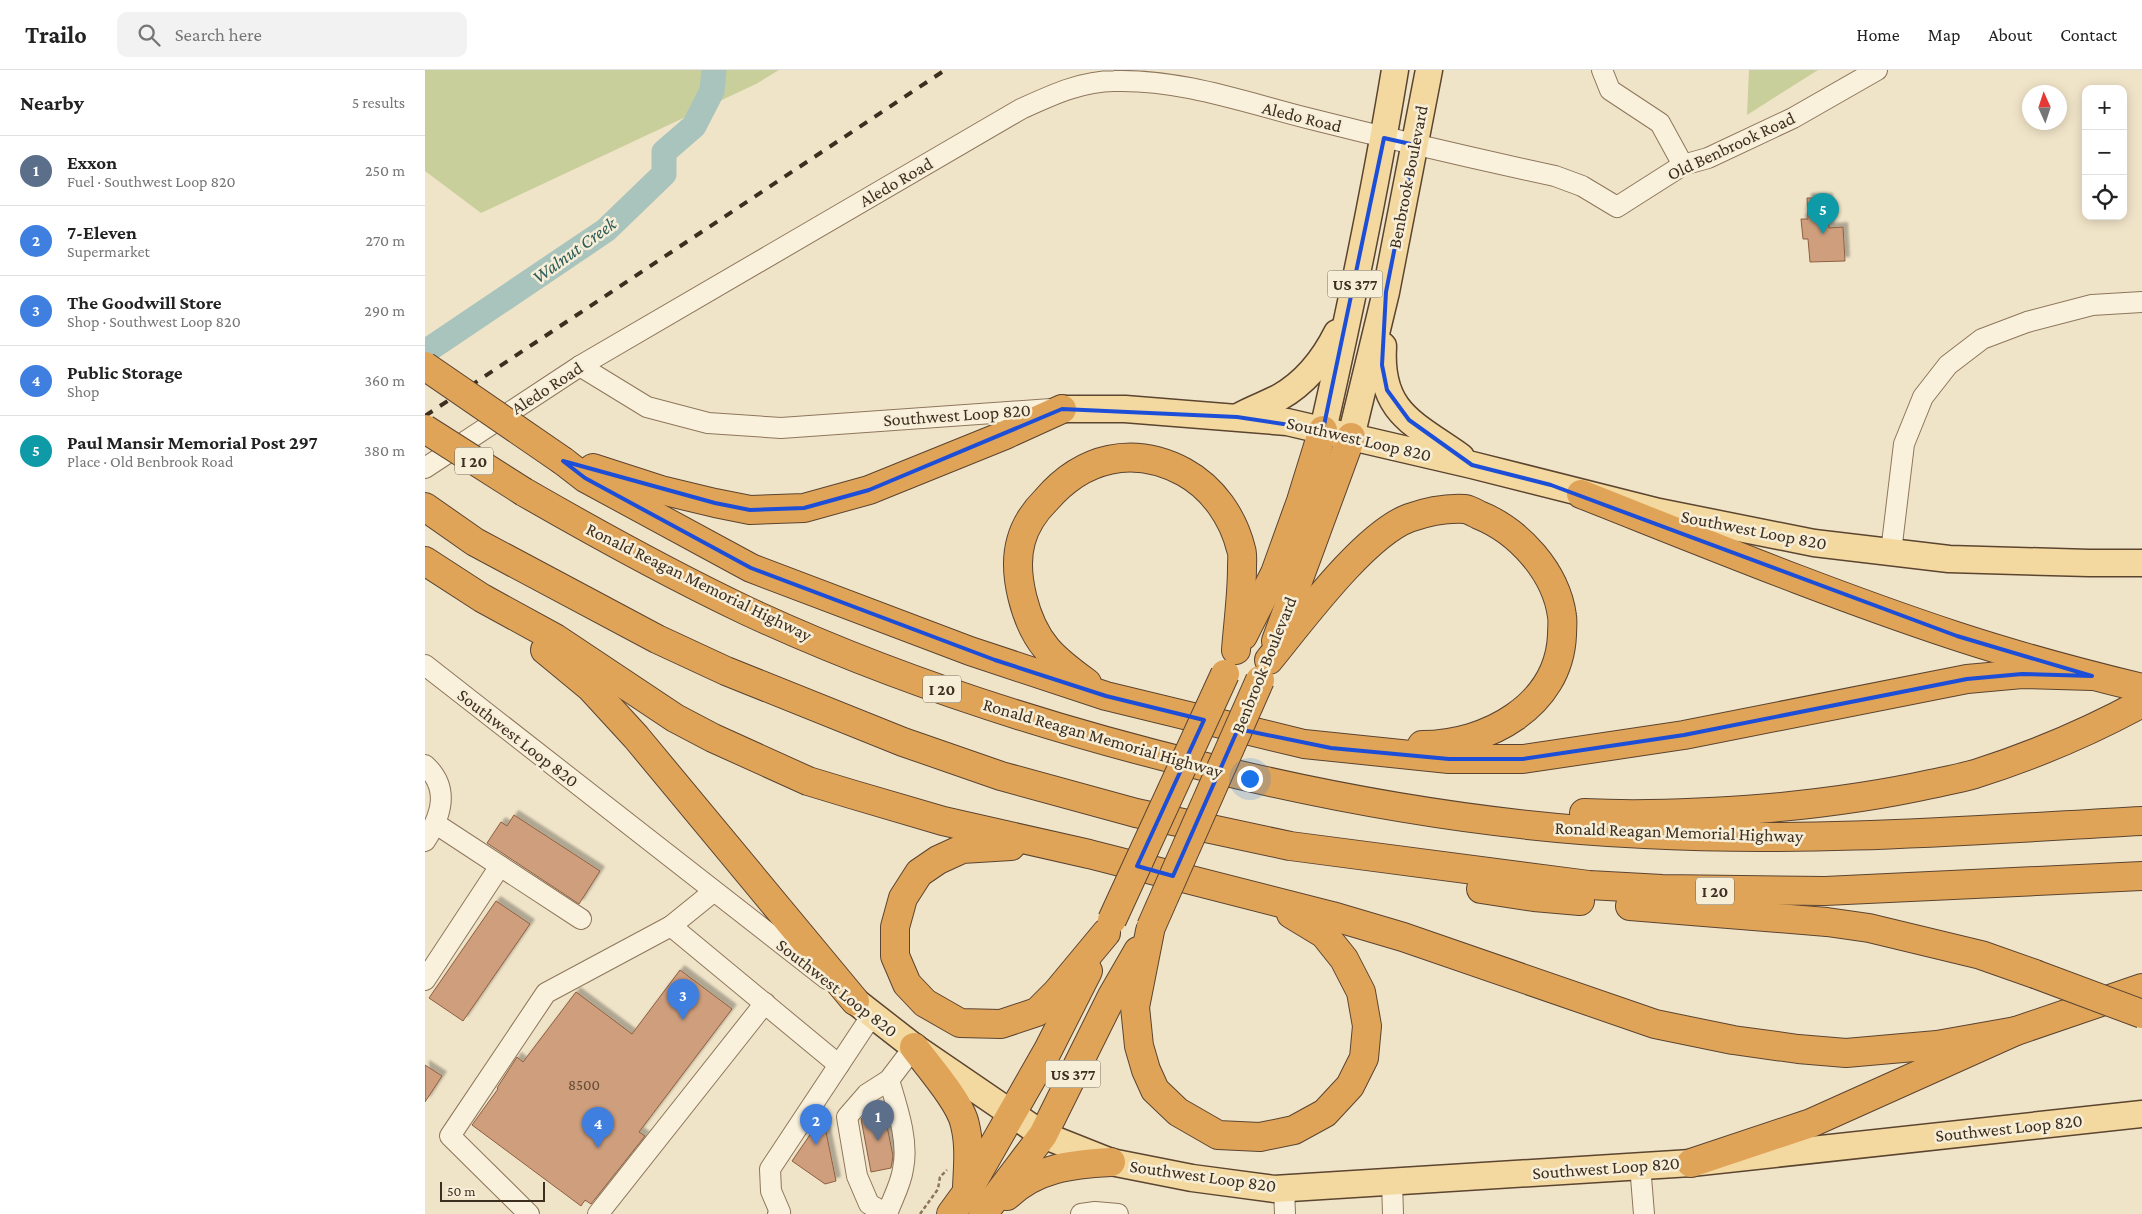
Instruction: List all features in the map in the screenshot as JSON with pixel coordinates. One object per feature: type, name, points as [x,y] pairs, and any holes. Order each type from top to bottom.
[{"type":"highway","points":[[425,366],[563,460],[585,478],[751,568],[987,657],[1106,696],[1305,744],[1449,759],[1523,759],[1684,735],[1967,679],[2022,674],[2092,676]]},
{"type":"highway","points":[[563,460],[592,467],[661,490],[715,504],[750,510],[803,508],[869,490],[1005,435],[1062,409]]},
{"type":"highway","name":"Ronald Reagan Memorial Highway","points":[[425,429],[523,492],[661,568],[747,611],[835,649],[987,706],[1054,727],[1273,784],[1389,806],[1543,827],[1644,834],[1733,837],[1823,836],[2142,821]]},
{"type":"highway","name":"Benbrook Boulevard","points":[[951,1214],[967,1192],[1052,1042],[1109,926],[1230,662],[1275,573],[1301,501],[1323,430]]},
{"type":"highway","name":"Benbrook Boulevard","points":[[983,1214],[1043,1135],[1112,996],[1150,929],[1265,670],[1351,437]]},
{"type":"highway","points":[[1106,696],[1063,666],[1045,647],[1034,628],[1023,600],[1018,575],[1021,542],[1034,513],[1054,490],[1079,470],[1106,460],[1136,457],[1167,463],[1194,478],[1215,496],[1232,522],[1242,550],[1242,586],[1230,662]]},
{"type":"highway","points":[[1581,494],[1775,570],[1957,636],[2092,676],[2142,688]]},
{"type":"highway","name":"I 20","points":[[425,507],[475,542],[674,647],[726,671],[903,742],[1001,776],[1136,813],[1290,846],[1589,885],[1662,890],[1825,891],[2142,876]]},
{"type":"highway","points":[[1265,670],[1355,559],[1381,535],[1408,518],[1443,510],[1466,510],[1491,519],[1521,540],[1537,559],[1553,586],[1563,616],[1561,646],[1554,671],[1526,709],[1503,725],[1478,736],[1436,745],[1363,743],[1331,748]]},
{"type":"highway","points":[[425,561],[482,598],[555,638],[675,718],[713,738],[808,781],[943,820],[1089,854],[1332,916],[1403,937],[1655,1024],[1733,1040],[1797,1050],[1846,1053],[1937,1045],[2016,1031]]},
{"type":"highway","points":[[482,598],[591,688],[636,737],[863,1008]]},
{"type":"highway","points":[[1389,806],[1432,795],[1561,812],[1599,814],[1696,813],[1806,805],[1880,795],[1973,774],[2038,753],[2093,730],[2142,703]]},
{"type":"highway","points":[[1040,844],[962,849],[938,860],[919,873],[903,898],[895,927],[895,956],[907,984],[925,1003],[960,1024],[1001,1024],[1037,1012],[1057,992],[1109,926]]},
{"type":"highway","points":[[1290,846],[1311,863],[1534,897],[1827,922],[1869,928],[1981,955],[2142,1014]]},
{"type":"highway","points":[[1150,929],[1135,1007],[1139,1046],[1145,1070],[1155,1090],[1178,1112],[1218,1135],[1260,1138],[1294,1130],[1325,1113],[1350,1086],[1364,1058],[1367,1026],[1361,992],[1344,959],[1324,934],[1273,902]]},
{"type":"highway","points":[[1691,1163],[1811,1123],[2016,1031],[2142,988]]},
{"type":"highway","points":[[914,1047],[946,1089],[965,1122],[969,1145],[967,1192]]},
{"type":"highway","points":[[987,1214],[1019,1184],[1046,1172],[1071,1164],[1111,1162]]},
{"type":"main road","name":"Benbrook Boulevard","points":[[1323,430],[1351,306],[1384,138],[1395,70]]},
{"type":"main road","name":"Benbrook Boulevard","points":[[1351,437],[1386,292],[1429,70]]},
{"type":"main road","points":[[1386,292],[1382,365],[1387,390],[1392,400],[1409,420],[1472,465]]},
{"type":"main road","points":[[1237,417],[1282,396],[1303,380],[1326,354],[1351,306]]},
{"type":"main road","name":"Southwest Loop 820","points":[[1062,409],[1125,409],[1287,422],[1472,465],[1581,494],[1764,535],[1814,543],[1949,558],[2142,563]]},
{"type":"main road","name":"Southwest Loop 820","points":[[863,1008],[914,1047],[1011,1115],[1043,1135],[1111,1162],[1191,1178],[1274,1189],[1691,1163],[2142,1114]]},
{"type":"street","points":[[1602,70],[1610,90],[1660,123],[1683,165]]},
{"type":"street","name":"Old Benbrook Road","points":[[1415,145],[1555,176],[1582,186],[1617,208],[1683,165],[1708,158],[1793,118],[1877,70]]},
{"type":"street","name":"Aledo Road","points":[[425,468],[580,366],[1021,109],[1080,86],[1112,80],[1161,82],[1415,145]]},
{"type":"street","points":[[1891,552],[1904,444],[1923,397],[1949,365],[1982,339],[2027,322],[2092,305],[2142,302]]},
{"type":"street","name":"Southwest Loop 820","points":[[580,366],[647,406],[708,423],[781,428],[1062,409]]},
{"type":"street","name":"Southwest Loop 820","points":[[425,664],[863,1008]]},
{"type":"street","points":[[425,765],[435,776],[441,787],[441,804],[437,824],[425,841]]},
{"type":"street","points":[[437,824],[581,919]]},
{"type":"street","points":[[425,980],[500,866]]},
{"type":"street","points":[[529,1214],[449,1136],[546,993],[671,926],[713,892]]},
{"type":"street","points":[[671,926],[839,1065]]},
{"type":"street","points":[[598,1214],[765,1003]]},
{"type":"street","points":[[781,1213],[771,1191],[770,1169],[839,1065],[863,1008]]},
{"type":"street","points":[[889,1080],[899,1112],[903,1142],[903,1169],[887,1214],[869,1204],[857,1176],[847,1117],[867,1094],[889,1080],[914,1047]]},
{"type":"street","points":[[1641,1165],[1644,1214]]},
{"type":"street","points":[[1392,1181],[1393,1214]]},
{"type":"street","points":[[1284,1188],[1285,1214]]},
{"type":"street","points":[[1081,1214],[1095,1212],[1118,1214]]},
{"type":"path","points":[[920,1214],[938,1189],[940,1177],[951,1164]]},
{"type":"highlighted area","points":[[1384,138],[1415,145],[1386,292],[1382,365],[1387,390],[1409,420],[1472,465],[1551,485],[1957,636],[2092,676],[2022,674],[1967,679],[1684,735],[1523,759],[1449,759],[1331,748],[1238,729],[1173,876],[1137,866],[1204,720],[1106,696],[995,660],[751,568],[585,478],[563,461],[715,503],[750,510],[804,508],[869,490],[1062,409],[1237,417],[1323,430]]},
{"type":"green space","points":[[425,70],[779,70],[756,84],[481,213],[425,171]]},
{"type":"green space","points":[[1749,70],[1818,70],[1747,115]]},
{"type":"building","points":[[1807,198],[1828,198],[1829,228],[1843,227],[1845,261],[1810,262],[1808,239],[1803,239],[1801,219],[1808,219]]},
{"type":"building","points":[[514,815],[600,871],[579,904],[487,843],[501,822],[507,826]]},
{"type":"building","points":[[496,901],[530,924],[463,1021],[429,998]]},
{"type":"building","points":[[680,970],[732,1009],[639,1132],[645,1136],[591,1204],[585,1200],[581,1206],[472,1125],[498,1089],[517,1057],[523,1062],[576,992],[632,1034]]},
{"type":"building","points":[[425,1065],[442,1076],[425,1102]]},
{"type":"building","points":[[884,1111],[893,1156],[891,1168],[871,1172],[861,1119],[865,1115]]},
{"type":"building","points":[[825,1127],[836,1181],[825,1184],[792,1161],[814,1129]]},
{"type":"waterway","name":"Walnut Creek","points":[[425,352],[606,230],[664,174],[664,152],[694,126],[712,91],[714,70]]},
{"type":"railway","points":[[425,416],[945,70]]},
{"type":"place","name":"Paul Mansir Memorial Post 297","points":[[1823,234]]},
{"type":"place","name":"The Goodwill Store","points":[[683,1020]]},
{"type":"place","name":"Exxon","points":[[878,1141]]},
{"type":"place","name":"7-Eleven","points":[[816,1145]]},
{"type":"place","name":"Public Storage","points":[[598,1148]]}]
